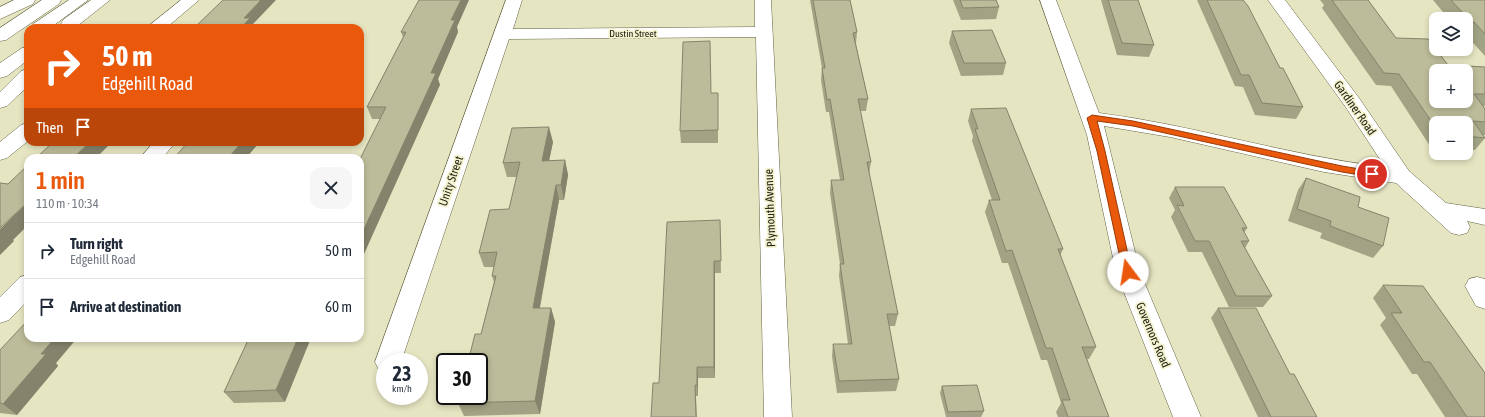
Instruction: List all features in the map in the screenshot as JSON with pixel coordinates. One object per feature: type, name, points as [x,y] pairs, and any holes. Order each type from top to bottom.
[{"type":"main road","points":[[0,14],[27,0]]},
{"type":"main road","points":[[0,22],[34,0]]},
{"type":"main road","points":[[0,36],[53,0]]},
{"type":"main road","points":[[47,24],[82,6],[102,0]]},
{"type":"main road","points":[[159,24],[191,0]]},
{"type":"main road","name":"Unity Street","points":[[390,353],[514,0]]},
{"type":"main road","name":"Plymouth Avenue","points":[[763,0],[778,417]]},
{"type":"main road","name":"Governors Road","points":[[1048,0],[1092,118],[1101,151],[1128,272],[1187,417]]},
{"type":"main road","name":"Gardiner Road","points":[[1276,0],[1352,102],[1402,176],[1459,227]]},
{"type":"main road","points":[[66,24],[82,6]]},
{"type":"main road","points":[[72,24],[82,6]]},
{"type":"main road","name":"Dustin Street","points":[[502,34],[764,32]]},
{"type":"main road","points":[[0,55],[24,39]]},
{"type":"main road","points":[[0,72],[24,55]]},
{"type":"main road","points":[[0,102],[24,79]]},
{"type":"main road","points":[[1092,118],[1133,124],[1342,169],[1402,176]]},
{"type":"main road","points":[[0,153],[24,133]]},
{"type":"main road","points":[[154,154],[162,146]]},
{"type":"main road","points":[[1439,210],[1485,217]]},
{"type":"main road","points":[[0,313],[24,288]]},
{"type":"building","points":[[223,0],[261,0],[244,18],[250,18],[245,24],[198,24]]},
{"type":"building","points":[[419,0],[461,0],[451,20],[455,20],[431,73],[436,73],[364,229],[364,154],[362,154],[386,107],[367,107],[406,32],[401,32]]},
{"type":"building","points":[[813,0],[850,0],[857,32],[853,33],[868,99],[858,99],[871,162],[867,162],[898,314],[887,314],[899,379],[839,381],[833,344],[852,344],[840,264],[844,264],[831,180],[844,180],[830,99],[827,100],[822,68],[825,68]]},
{"type":"building","points":[[960,0],[996,0],[999,7],[963,8]]},
{"type":"building","points":[[1108,0],[1138,0],[1154,45],[1122,43]]},
{"type":"building","points":[[1207,0],[1243,0],[1248,6],[1280,68],[1283,68],[1303,107],[1262,103],[1249,75],[1241,75]]},
{"type":"building","points":[[1332,0],[1368,0],[1396,38],[1428,39],[1429,56],[1441,56],[1447,64],[1429,64],[1429,108],[1473,108],[1473,66],[1485,67],[1485,94],[1474,94],[1485,109],[1485,122],[1473,121],[1473,116],[1429,116],[1429,118],[1399,74],[1384,73]]},
{"type":"building","points":[[1451,0],[1485,0],[1485,34],[1473,22],[1473,12],[1462,12]]},
{"type":"building","points":[[992,30],[1006,63],[964,63],[952,31]]},
{"type":"building","points":[[710,41],[711,93],[718,93],[718,130],[680,131],[683,42]]},
{"type":"building","points":[[1006,108],[1063,249],[1058,249],[1096,347],[1082,347],[1109,417],[1068,417],[1062,400],[1070,400],[1052,348],[1046,348],[1012,250],[1006,251],[989,200],[1000,200],[975,129],[978,129],[971,109]]},
{"type":"building","points":[[1473,121],[1485,138],[1473,137]]},
{"type":"building","points":[[549,127],[542,161],[565,160],[561,185],[556,185],[533,308],[551,308],[535,401],[488,402],[488,353],[470,353],[475,334],[481,334],[496,276],[492,276],[497,252],[479,253],[490,210],[509,209],[520,162],[503,163],[512,128]]},
{"type":"building","points":[[49,146],[86,146],[77,154],[40,154]]},
{"type":"building","points":[[184,146],[238,146],[232,154],[178,154]]},
{"type":"building","points":[[24,169],[24,206],[0,228],[0,183],[8,184]]},
{"type":"building","points":[[1306,178],[1360,197],[1358,207],[1389,218],[1383,246],[1330,226],[1331,221],[1297,209]]},
{"type":"building","points":[[1175,187],[1224,187],[1247,228],[1242,228],[1249,241],[1241,241],[1272,296],[1236,296],[1209,241],[1195,241],[1177,205],[1184,206]]},
{"type":"building","points":[[720,220],[721,261],[714,261],[714,367],[697,367],[697,385],[695,385],[696,417],[651,417],[653,383],[659,383],[667,222]]},
{"type":"building","points":[[1383,285],[1423,286],[1485,373],[1485,417],[1467,417],[1430,362],[1424,362],[1391,313],[1402,313]]},
{"type":"building","points":[[1218,308],[1256,308],[1290,374],[1294,374],[1317,417],[1271,417]]},
{"type":"building","points":[[24,324],[24,342],[52,342],[41,354],[46,354],[3,404],[0,403],[0,350]]},
{"type":"building","points":[[247,342],[296,342],[276,390],[224,392]]},
{"type":"building","points":[[977,385],[984,411],[948,412],[942,386]]},
{"type":"route","points":[[1128,272],[1118,232],[1105,167],[1092,118],[1133,124],[1342,169],[1372,174]]}]
